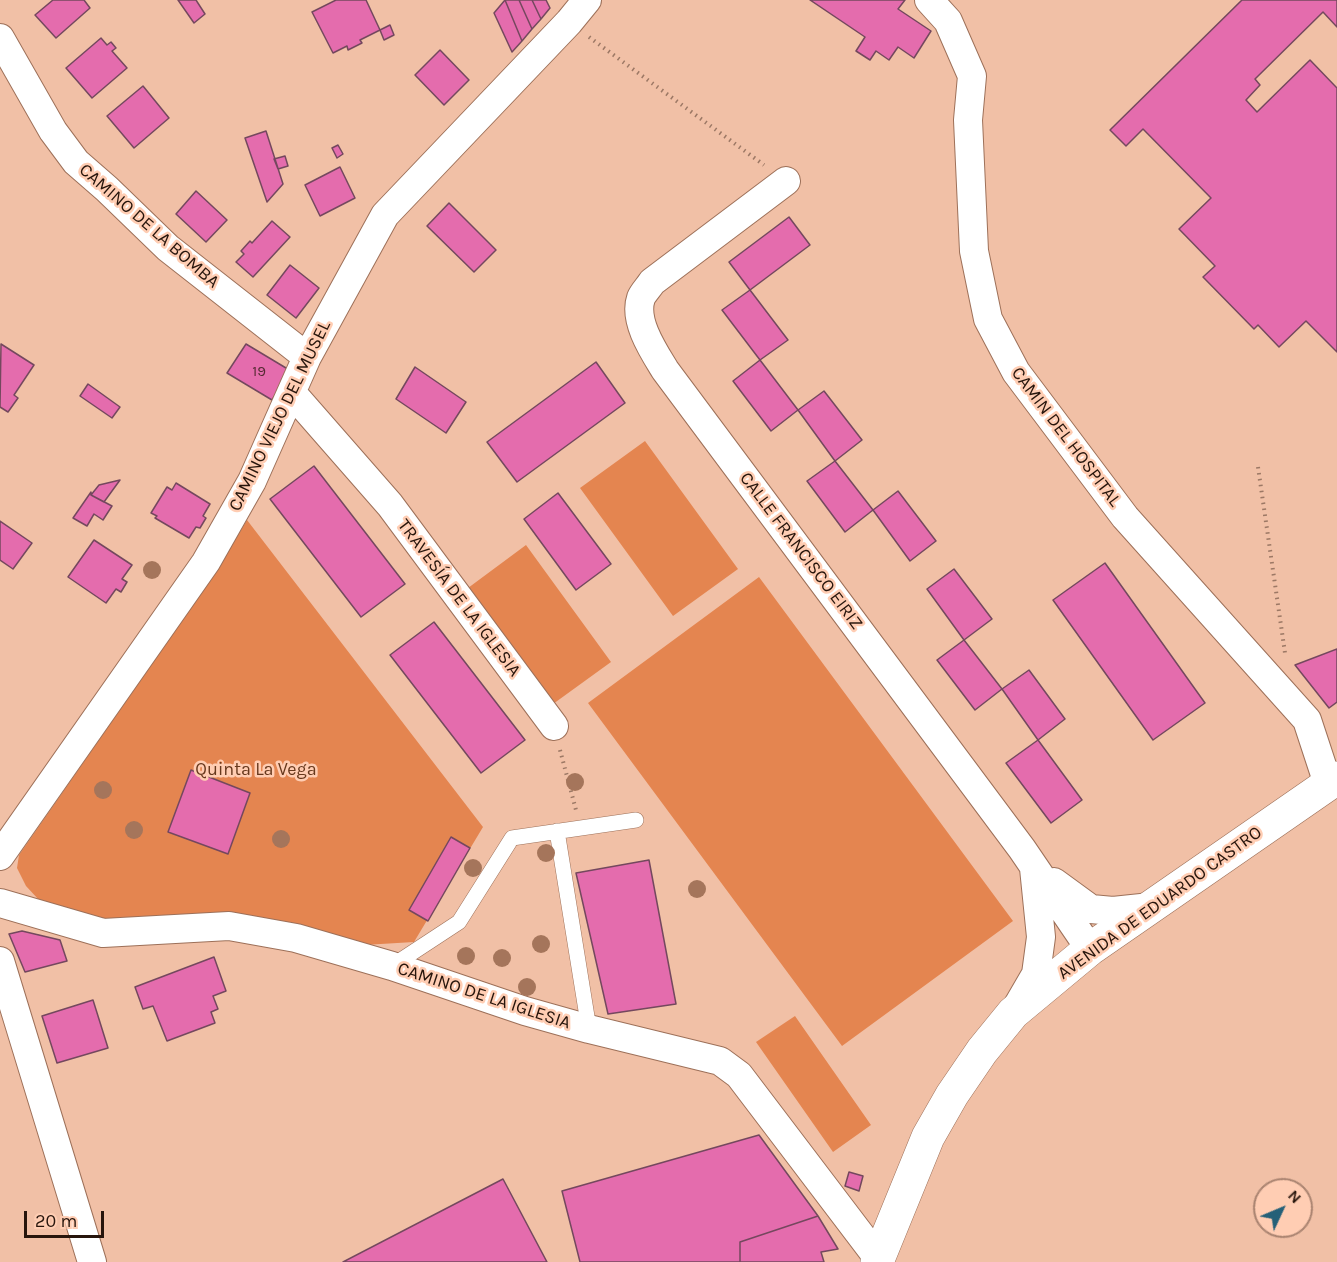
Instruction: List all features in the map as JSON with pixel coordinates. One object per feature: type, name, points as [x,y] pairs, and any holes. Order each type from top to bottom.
[{"type":"street","name":"CAMINO VIEJO DEL MUSEL","points":[[0,856],[206,562],[252,481],[307,357],[385,215],[569,22],[587,0]]},
{"type":"street","name":"CAMIN DEL HOSPITAL","points":[[929,0],[948,21],[972,76],[968,120],[974,251],[988,319],[1016,372],[1125,517],[1306,720],[1332,781]]},
{"type":"street","name":"CAMINO DE LA BOMBA","points":[[0,38],[53,131],[76,162],[168,248],[307,357]]},
{"type":"street","name":"CALLE FRANCISCO EIRIZ","points":[[786,181],[652,282],[641,299],[641,319],[647,341],[665,370],[1034,866],[1090,949]]},
{"type":"street","name":"TRAVESÍA DE LA IGLESIA","points":[[292,393],[390,505],[554,726]]},
{"type":"street","name":"AVENIDA DE EDUARDO CASTRO","points":[[877,1260],[928,1137],[952,1095],[982,1051],[1013,1013],[1090,949],[1332,781]]},
{"type":"street","points":[[1034,866],[1091,909],[1113,911],[1151,907]]},
{"type":"street","points":[[1013,1013],[1036,974],[1041,937],[1034,866]]},
{"type":"street","name":"CAMINO DE LA IGLESIA","points":[[0,903],[103,933],[229,926],[296,938],[392,966],[515,1008],[589,1029],[720,1061],[739,1075],[877,1260]]},
{"type":"street","points":[[0,962],[92,1262]]},
{"type":"lane","points":[[392,966],[459,922],[512,838],[636,820]]},
{"type":"lane","points":[[557,831],[589,1029]]},
{"type":"path","points":[[569,22],[786,181]]},
{"type":"path","points":[[1258,467],[1286,657]]},
{"type":"path","points":[[554,726],[581,828]]},
{"type":"green space","points":[[645,441],[738,569],[673,616],[580,488]]},
{"type":"green space","name":"Quinta La Vega","points":[[247,520],[483,827],[414,942],[364,945],[101,922],[39,900],[26,886],[17,868],[19,855],[217,570]]},
{"type":"green space","points":[[526,545],[611,662],[553,704],[468,588]]},
{"type":"green space","points":[[759,577],[1013,921],[842,1046],[588,703]]},
{"type":"green space","points":[[795,1016],[871,1125],[833,1152],[756,1042]]},
{"type":"building","points":[[53,0],[84,0],[90,8],[56,38],[35,15]]},
{"type":"building","points":[[178,0],[196,0],[205,14],[194,23]]},
{"type":"building","points":[[336,0],[366,0],[380,30],[360,40],[362,43],[348,50],[347,46],[333,53],[312,12]]},
{"type":"building","points":[[505,0],[519,0],[532,29],[522,41]]},
{"type":"building","points":[[505,0],[522,41],[512,52],[494,13]]},
{"type":"building","points":[[519,0],[532,0],[541,19],[532,29]]},
{"type":"building","points":[[532,0],[546,0],[550,8],[541,19]]},
{"type":"building","points":[[810,0],[905,0],[898,9],[931,31],[914,58],[898,47],[889,60],[876,51],[870,60],[856,51],[865,37]]},
{"type":"building","points":[[1242,0],[1337,0],[1337,27],[1323,12],[1255,79],[1260,85],[1246,100],[1257,112],[1310,60],[1337,88],[1337,352],[1306,321],[1279,347],[1258,325],[1254,329],[1203,277],[1215,266],[1179,229],[1211,198],[1143,129],[1126,146],[1110,130]]},
{"type":"building","points":[[390,25],[394,35],[384,40],[380,30]]},
{"type":"building","points":[[101,38],[107,45],[111,42],[116,48],[112,51],[127,68],[92,98],[66,68]]},
{"type":"building","points":[[440,50],[469,80],[444,105],[415,75]]},
{"type":"building","points":[[143,86],[169,118],[134,148],[107,116]]},
{"type":"building","points":[[266,131],[283,184],[267,202],[245,138]]},
{"type":"building","points":[[338,145],[343,154],[337,158],[332,148]]},
{"type":"building","points":[[285,156],[288,166],[278,169],[274,159]]},
{"type":"building","points":[[340,167],[355,198],[320,216],[305,185]]},
{"type":"building","points":[[196,191],[227,220],[206,242],[176,214]]},
{"type":"building","points":[[449,203],[496,250],[474,272],[427,226]]},
{"type":"building","points":[[789,217],[810,245],[750,290],[729,262]]},
{"type":"building","points":[[272,221],[290,237],[253,277],[236,262],[244,254],[241,251],[250,241],[252,243]]},
{"type":"building","points":[[290,265],[319,288],[296,318],[267,295]]},
{"type":"building","points":[[750,290],[788,340],[760,360],[722,310]]},
{"type":"building","points":[[1,344],[34,365],[14,395],[18,398],[8,412],[0,407]]},
{"type":"building","points":[[246,344],[291,371],[272,400],[227,373]]},
{"type":"building","points":[[760,360],[798,410],[771,431],[733,381]]},
{"type":"building","points":[[596,362],[625,403],[517,482],[487,442]]},
{"type":"building","points":[[415,367],[466,402],[446,433],[396,399]]},
{"type":"building","points":[[88,384],[120,407],[112,418],[80,396]]},
{"type":"building","points":[[824,391],[862,440],[835,461],[798,410]]},
{"type":"building","points":[[835,461],[873,510],[845,532],[807,481]]},
{"type":"building","points":[[314,466],[405,584],[361,617],[270,499]]},
{"type":"building","points":[[120,480],[104,502],[91,495],[99,485]]},
{"type":"building","points":[[176,483],[210,504],[203,516],[206,518],[200,528],[196,527],[189,538],[155,518],[157,516],[151,513],[167,487],[172,490]]},
{"type":"building","points":[[898,491],[936,541],[910,561],[873,510]]},
{"type":"building","points":[[91,492],[91,495],[112,506],[103,520],[94,514],[87,526],[73,518]]},
{"type":"building","points":[[558,493],[611,564],[576,590],[524,519]]},
{"type":"building","points":[[0,521],[32,543],[13,569],[0,560]]},
{"type":"building","points":[[94,540],[132,565],[122,579],[127,582],[121,592],[116,589],[106,603],[68,577]]},
{"type":"building","points":[[1105,563],[1205,703],[1153,740],[1053,600]]},
{"type":"building","points":[[954,569],[992,619],[964,640],[927,589]]},
{"type":"building","points":[[434,622],[525,740],[481,773],[390,655]]},
{"type":"building","points":[[964,640],[1002,689],[975,710],[937,660]]},
{"type":"building","points":[[1337,649],[1337,702],[1329,708],[1295,665]]},
{"type":"building","points":[[1029,670],[1065,719],[1038,740],[1002,689]]},
{"type":"building","points":[[1038,740],[1082,800],[1051,823],[1006,763]]},
{"type":"building","points":[[191,770],[250,793],[228,854],[168,832]]},
{"type":"building","points":[[451,837],[470,848],[428,921],[409,910]]},
{"type":"building","points":[[649,860],[676,1004],[608,1014],[576,873]]},
{"type":"building","points":[[22,931],[60,940],[67,961],[25,972],[9,934]]},
{"type":"building","points":[[214,957],[226,991],[213,996],[218,1009],[211,1012],[215,1023],[167,1041],[153,1006],[143,1009],[135,987]]},
{"type":"building","points":[[93,1000],[108,1048],[57,1063],[42,1016]]},
{"type":"building","points":[[759,1135],[818,1216],[740,1242],[740,1262],[580,1262],[562,1191]]},
{"type":"building","points":[[849,1172],[863,1176],[859,1191],[845,1186]]},
{"type":"building","points":[[503,1179],[547,1262],[343,1262]]},
{"type":"building","points":[[818,1216],[838,1249],[821,1252],[824,1262],[740,1262],[740,1242]]}]
